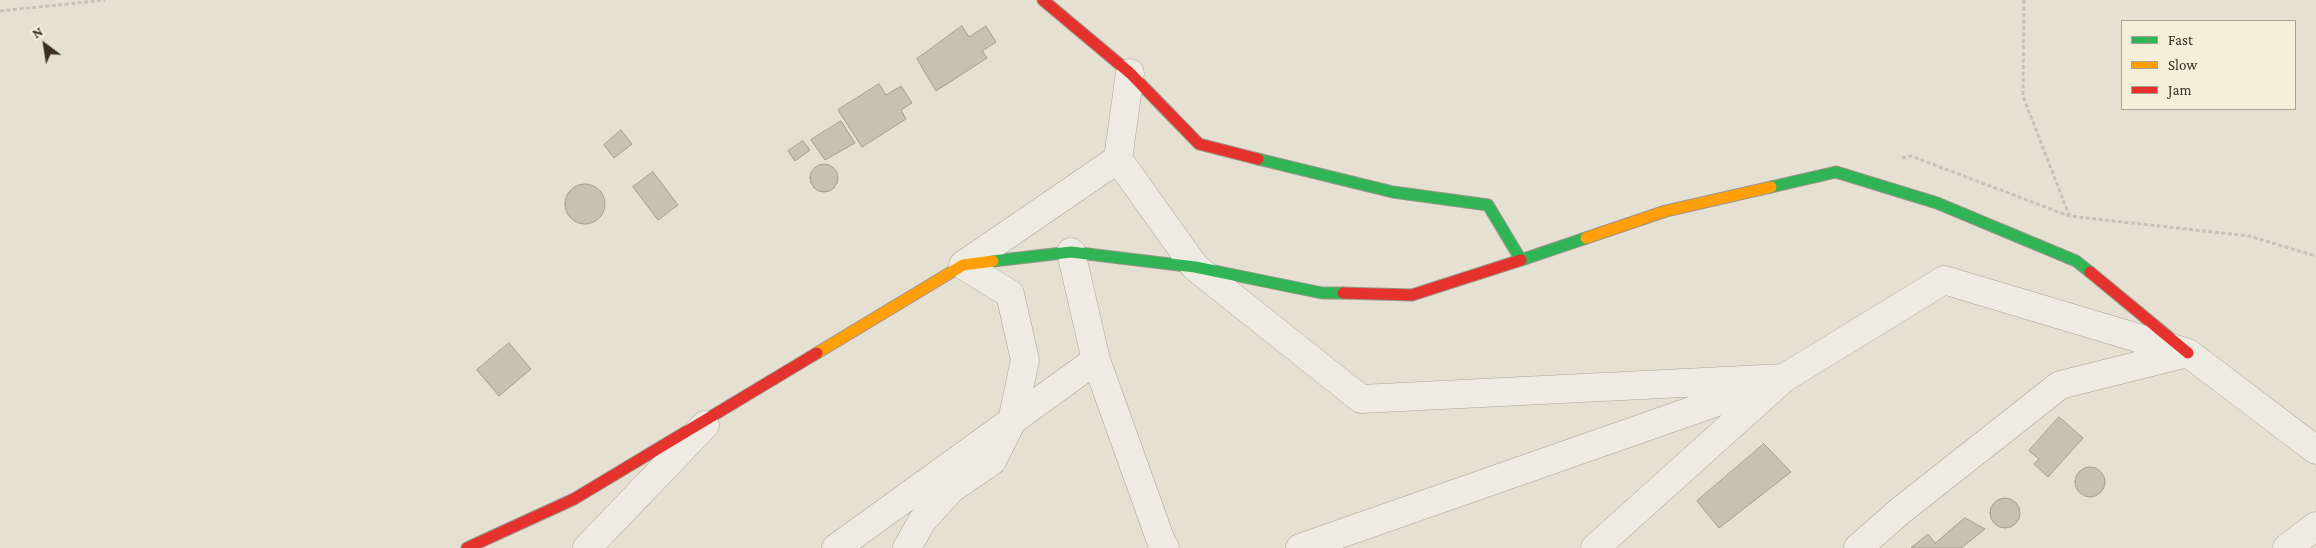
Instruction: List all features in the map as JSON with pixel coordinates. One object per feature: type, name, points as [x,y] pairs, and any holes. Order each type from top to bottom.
[{"type":"street","points":[[1042,0],[1130,73],[1199,144],[1393,192],[1488,205],[1521,260]]},
{"type":"street","points":[[1130,73],[1118,159],[1195,267],[1361,399],[1784,378]]},
{"type":"street","points":[[467,548],[574,499],[963,265],[1118,159]]},
{"type":"street","points":[[963,265],[1071,252],[1195,267],[1322,293],[1412,295],[1666,212],[1836,172],[1937,203],[2076,261],[2188,353],[2316,450]]},
{"type":"street","points":[[1071,252],[1096,360],[1159,546]]},
{"type":"street","points":[[907,548],[922,521],[951,489],[992,461],[1012,421],[1025,360],[1010,294],[963,265]]},
{"type":"street","points":[[1595,548],[1784,378],[1944,280],[2188,353]]},
{"type":"street","points":[[1858,548],[1900,511],[2060,385],[2188,353]]},
{"type":"street","points":[[836,548],[1096,360]]},
{"type":"street","points":[[1300,548],[1784,378]]},
{"type":"street","points":[[587,548],[717,412]]},
{"type":"street","points":[[2287,548],[2316,526]]},
{"type":"path","points":[[0,11],[106,0]]},
{"type":"path","points":[[2024,0],[2023,96],[2069,216]]},
{"type":"path","points":[[1901,158],[1911,156],[2069,216],[2249,236],[2316,256]]},
{"type":"building","points":[[962,26],[969,37],[986,26],[996,42],[982,51],[987,58],[936,91],[917,59]]},
{"type":"building","points":[[879,84],[886,95],[901,86],[912,103],[901,110],[906,119],[862,147],[838,110]]},
{"type":"building","points":[[841,121],[855,143],[825,160],[811,140]]},
{"type":"building","points":[[621,130],[632,144],[614,158],[604,145]]},
{"type":"building","points":[[803,141],[810,150],[795,161],[788,151]]},
{"type":"building","points":[[824,164],[834,168],[838,178],[834,188],[824,192],[814,188],[810,178],[814,168]]},
{"type":"building","points":[[653,172],[678,205],[658,220],[633,187]]},
{"type":"building","points":[[585,184],[599,190],[605,204],[599,218],[585,224],[571,218],[565,204],[571,190]]},
{"type":"building","points":[[509,343],[531,369],[499,396],[477,370]]},
{"type":"building","points":[[2059,417],[2083,438],[2048,477],[2034,464],[2039,459],[2029,451]]},
{"type":"building","points":[[1764,444],[1791,472],[1719,528],[1697,501]]},
{"type":"building","points":[[2090,467],[2101,471],[2105,482],[2101,493],[2090,497],[2079,493],[2075,482],[2079,471]]},
{"type":"building","points":[[2005,498],[2016,502],[2020,513],[2016,524],[2005,528],[1994,524],[1990,513],[1994,502]]},
{"type":"building","points":[[1965,518],[1985,529],[1961,548],[1911,548],[1928,534],[1935,543]]},
{"type":"traffic: fast","points":[[1258,159],[1393,192],[1488,205],[1521,260],[1586,238]]},
{"type":"traffic: fast","points":[[1771,187],[1836,172],[1937,203],[2076,261],[2090,272]]},
{"type":"traffic: fast","points":[[993,261],[1071,252],[1195,267],[1322,293],[1343,293]]},
{"type":"traffic: slow","points":[[1586,238],[1666,211],[1771,187]]},
{"type":"traffic: slow","points":[[817,353],[963,265],[993,261]]},
{"type":"traffic: jam","points":[[1043,0],[1130,73],[1199,144],[1258,159]]},
{"type":"traffic: jam","points":[[1343,293],[1412,295],[1521,260]]},
{"type":"traffic: jam","points":[[2090,272],[2188,353]]},
{"type":"traffic: jam","points":[[467,548],[574,499],[817,353]]}]
